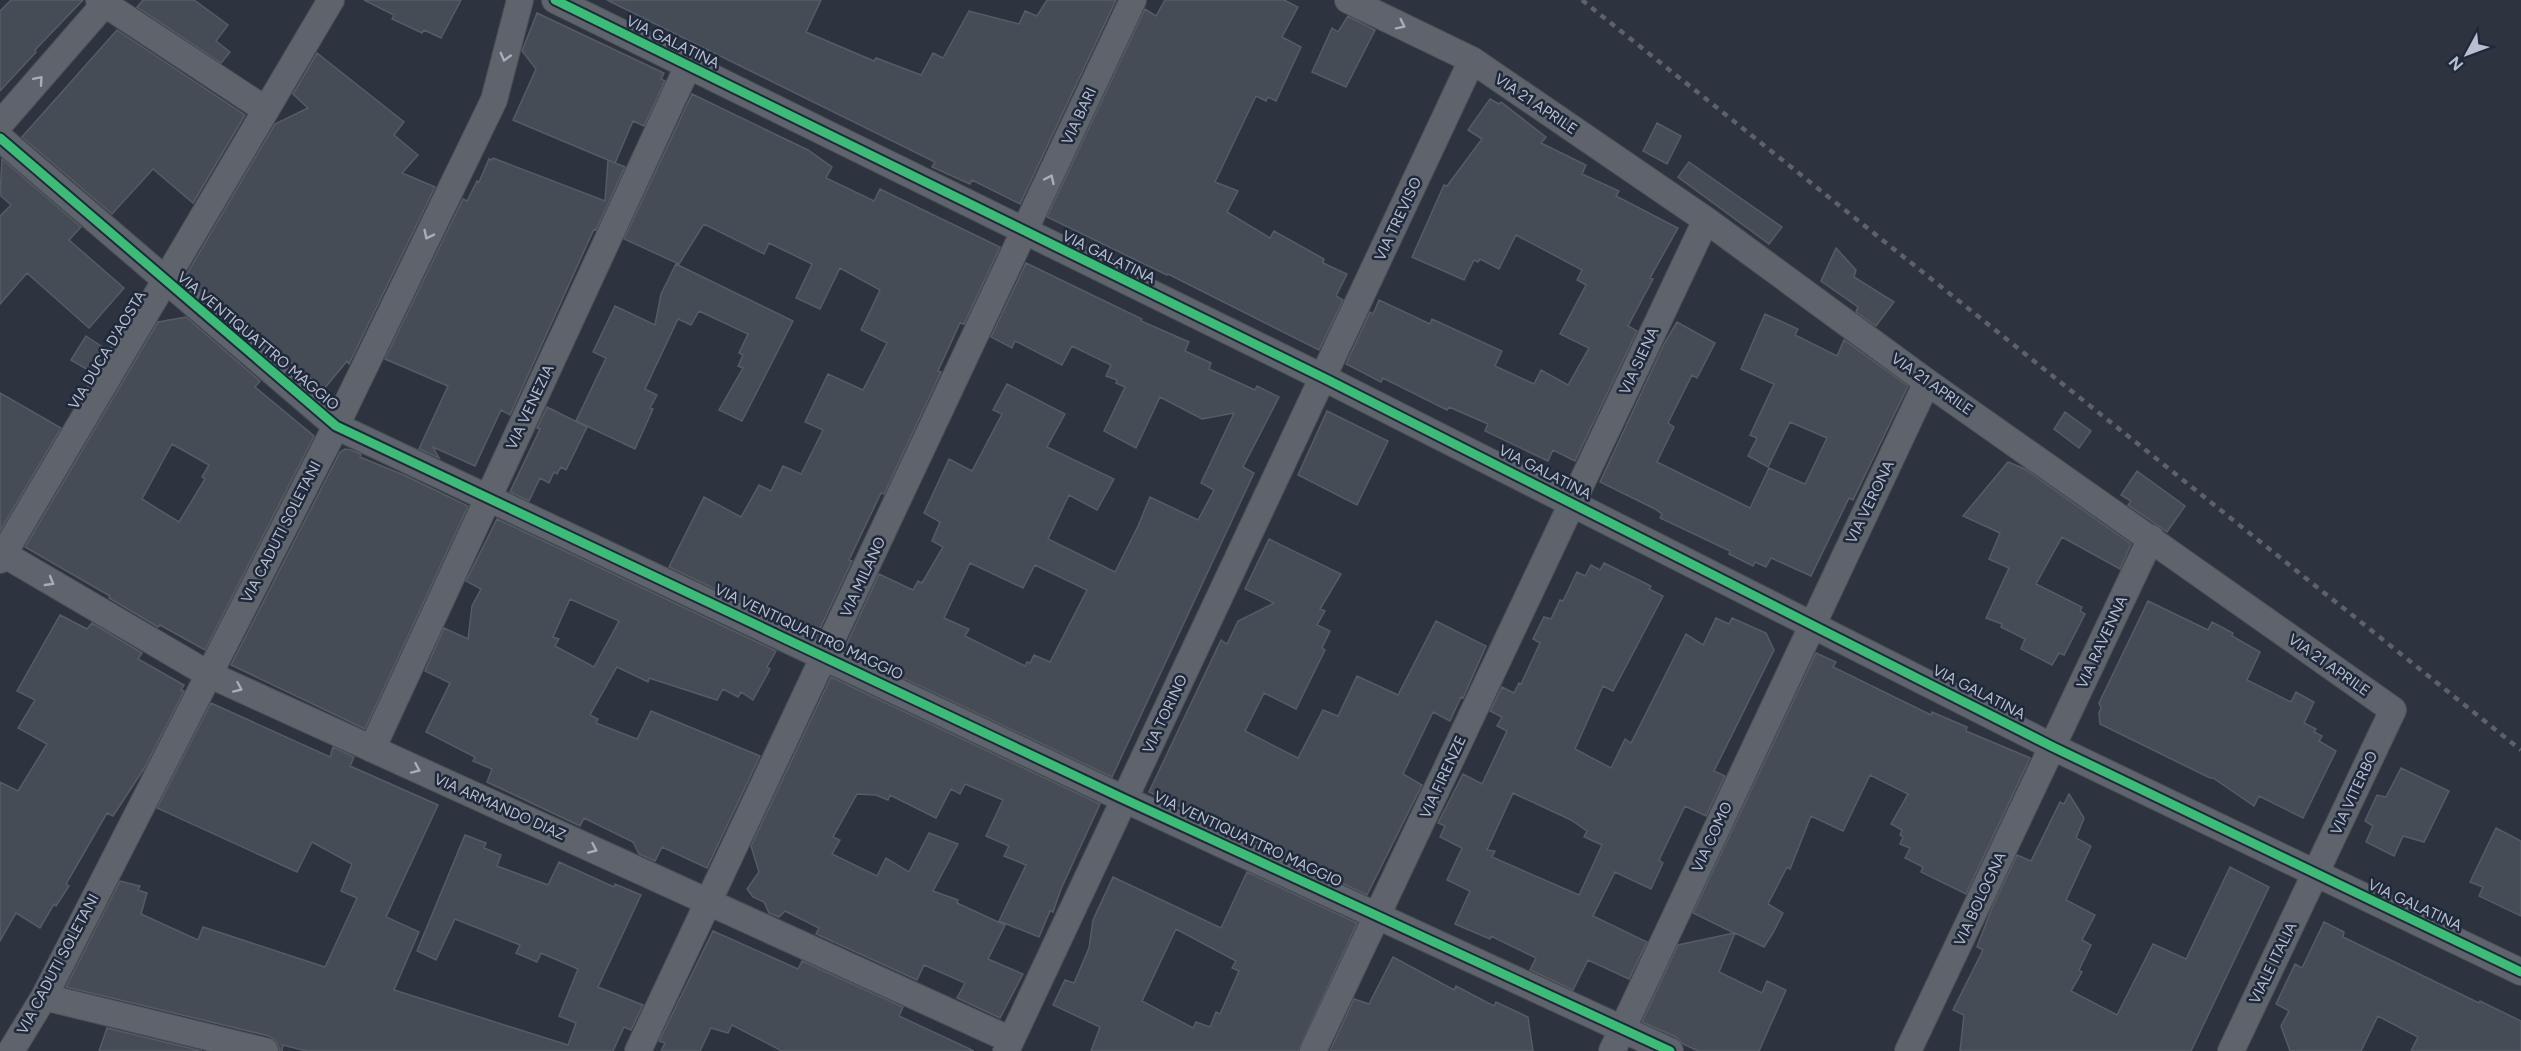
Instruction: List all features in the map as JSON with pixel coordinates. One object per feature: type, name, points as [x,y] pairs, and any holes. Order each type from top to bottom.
[{"type":"street","name":"VIA CADUTI SOLETANI","points":[[11,1051],[44,997],[336,426],[494,100],[520,0]]},
{"type":"street","name":"VIA GALATINA","points":[[555,0],[1324,378],[2053,747],[2521,972]]},
{"type":"street","name":"VIA BARI","points":[[1025,232],[1133,0]]},
{"type":"street","name":"VIA 21 APRILE","points":[[1348,0],[1472,60],[1706,220],[1928,382],[2392,710]]},
{"type":"street","points":[[0,124],[104,1],[266,110]]},
{"type":"street","name":"VIA DUCA D'AOSTA","points":[[1,555],[266,110],[324,3]]},
{"type":"street","name":"VIA TREVISO","points":[[1324,378],[1472,60]]},
{"type":"street","name":"VIA VENEZIA","points":[[372,749],[688,66]]},
{"type":"street","name":"VIA VENTIQUATTRO MAGGIO","points":[[0,138],[336,426],[1124,799],[1623,1027],[1670,1051]]},
{"type":"street","name":"VIA SIENA","points":[[1572,502],[1706,220]]},
{"type":"street","name":"VIA MILANO","points":[[638,1051],[1025,232]]},
{"type":"street","name":"VIA TORINO","points":[[1008,1046],[1324,378]]},
{"type":"street","name":"VIA VERONA","points":[[1812,623],[1928,382]]},
{"type":"street","name":"VIA FIRENZE","points":[[1313,1051],[1572,502]]},
{"type":"street","name":"VIA RAVENNA","points":[[2053,747],[2151,538]]},
{"type":"street","name":"VIA ARMANDO DIAZ","points":[[1,555],[208,674],[709,902],[1008,1046]]},
{"type":"street","name":"VIA COMO","points":[[1611,1051],[1812,623]]},
{"type":"street","name":"VIA VITERBO","points":[[2316,875],[2392,710]]},
{"type":"street","name":"VIA BOLOGNA","points":[[1908,1051],[2053,747]]},
{"type":"street","name":"VIALE ITALIA","points":[[2231,1051],[2316,875]]},
{"type":"street","points":[[44,997],[266,1051]]},
{"type":"building","points":[[11,0],[83,0],[0,91],[0,11]]},
{"type":"building","points":[[143,0],[194,0],[228,25],[216,41],[230,52],[221,63],[137,7]]},
{"type":"building","points":[[364,0],[461,0],[441,38],[424,30],[422,33],[392,19],[394,15]]},
{"type":"building","points":[[607,0],[821,0],[806,32],[874,61],[876,58],[921,75],[933,53],[943,58],[969,11],[1019,24],[1025,11],[1037,16],[1047,0],[1116,0],[1020,204],[972,180],[970,184],[932,167],[935,162]]},
{"type":"building","points":[[1165,0],[1284,0],[1298,7],[1282,37],[1301,47],[1276,101],[1268,97],[1266,101],[1256,96],[1215,182],[1238,191],[1227,212],[1270,238],[1274,231],[1324,259],[1323,263],[1347,274],[1336,296],[1343,300],[1319,350],[1168,274],[1047,217],[1145,9],[1156,16]]},
{"type":"building","points":[[537,13],[664,73],[661,79],[665,81],[644,126],[633,121],[615,163],[513,120],[536,69],[522,51]]},
{"type":"building","points":[[1348,16],[1375,30],[1346,87],[1312,72],[1332,28],[1338,32]]},
{"type":"building","points":[[117,30],[245,115],[193,203],[153,169],[112,214],[22,137]]},
{"type":"building","points":[[317,53],[404,122],[394,135],[418,155],[402,173],[435,187],[349,364],[347,361],[324,389],[281,355],[279,358],[185,277],[275,124],[308,108],[293,94]]},
{"type":"building","points":[[692,94],[808,150],[832,167],[826,178],[874,201],[880,189],[1000,247],[964,324],[960,323],[938,371],[941,372],[884,494],[881,493],[849,560],[852,561],[816,637],[669,567],[704,497],[741,517],[759,485],[771,491],[783,466],[801,474],[823,430],[805,422],[828,374],[863,390],[887,343],[861,330],[880,290],[840,268],[820,309],[796,298],[812,264],[769,243],[764,254],[704,224],[679,264],[624,239]]},
{"type":"building","points":[[1490,99],[1499,104],[1501,102],[1546,137],[1541,143],[1586,165],[1582,174],[1619,191],[1616,196],[1678,228],[1650,278],[1653,279],[1628,326],[1637,331],[1575,461],[1553,450],[1548,461],[1485,431],[1488,424],[1449,407],[1447,410],[1383,378],[1381,382],[1346,364],[1370,312],[1373,314],[1379,300],[1430,324],[1432,319],[1502,351],[1495,366],[1534,384],[1541,370],[1568,385],[1589,348],[1560,334],[1586,285],[1577,280],[1582,270],[1516,235],[1499,269],[1480,259],[1478,262],[1474,260],[1464,280],[1412,257],[1444,185],[1447,186],[1482,139],[1468,130]]},
{"type":"building","points":[[1657,123],[1681,136],[1667,164],[1643,151]]},
{"type":"building","points":[[493,158],[605,201],[608,160],[625,167],[596,230],[594,229],[510,415],[501,410],[475,466],[433,447],[439,458],[419,449],[448,386],[385,359],[463,199],[467,201],[477,181],[479,182],[489,159]]},
{"type":"building","points":[[2,159],[81,227],[69,240],[124,288],[89,328],[27,273],[0,304],[0,216],[11,205],[0,195]]},
{"type":"building","points":[[1689,162],[1782,227],[1769,244],[1678,177]]},
{"type":"building","points":[[1836,248],[1856,270],[1854,277],[1894,302],[1876,326],[1856,312],[1858,307],[1821,281]]},
{"type":"building","points":[[1026,263],[1142,319],[1141,321],[1189,342],[1185,351],[1211,363],[1209,369],[1255,390],[1257,386],[1279,397],[1243,467],[1254,473],[1112,777],[844,650],[879,574],[913,590],[918,581],[922,583],[943,547],[932,541],[940,522],[924,513],[949,459],[972,471],[1002,414],[993,410],[1007,384],[1065,414],[1047,447],[1114,479],[1097,510],[1069,495],[1048,539],[1115,572],[1150,497],[1198,520],[1214,490],[1201,483],[1234,413],[1202,419],[1160,397],[1136,448],[1104,431],[1125,387],[1116,383],[1117,380],[1106,376],[1111,365],[1072,346],[1062,365],[1015,341],[1012,348],[991,337]],"holes":[[[970,563],[1023,588],[1035,565],[1087,590],[1050,662],[1034,655],[1030,663],[1027,662],[1025,666],[965,636],[969,629],[944,618]]]},
{"type":"building","points":[[676,264],[793,321],[742,421],[719,410],[743,368],[738,366],[743,355],[739,353],[748,334],[699,311],[691,325],[678,319],[645,389],[657,395],[635,449],[576,421],[606,358],[593,352],[615,306],[655,325],[661,294]]},
{"type":"building","points":[[1765,314],[1798,329],[1795,335],[1837,356],[1844,340],[1908,386],[1853,500],[1849,498],[1811,576],[1771,558],[1766,567],[1755,562],[1753,566],[1729,554],[1730,551],[1660,518],[1662,514],[1655,509],[1600,482],[1664,344],[1677,322],[1715,343],[1697,378],[1692,375],[1668,423],[1674,427],[1657,462],[1750,508],[1769,468],[1805,484],[1827,438],[1790,422],[1768,467],[1748,456],[1757,438],[1750,435],[1774,384],[1741,369]]},
{"type":"building","points":[[186,317],[260,381],[255,387],[314,436],[205,650],[160,625],[158,627],[109,598],[110,596],[25,547],[158,322]],"holes":[[[172,444],[209,465],[202,477],[205,479],[179,522],[142,499]]]},
{"type":"building","points":[[86,336],[107,350],[93,373],[71,360]]},
{"type":"building","points":[[0,393],[61,428],[0,531]]},
{"type":"building","points":[[547,407],[587,427],[566,470],[561,467],[557,474],[554,472],[549,483],[540,478],[529,501],[510,492],[540,429],[537,428]]},
{"type":"building","points":[[1327,411],[1388,441],[1357,505],[1298,475]]},
{"type":"building","points":[[2065,412],[2091,431],[2079,448],[2054,429]]},
{"type":"building","points":[[345,449],[361,454],[360,457],[468,506],[365,729],[231,665],[340,452]]},
{"type":"building","points":[[2008,462],[2025,469],[2131,544],[2120,569],[2062,537],[2036,584],[2082,607],[2080,611],[2085,614],[2064,655],[2059,653],[2052,665],[2021,649],[2025,639],[2001,627],[2002,624],[1986,618],[2009,568],[1989,559],[2000,533],[1963,516]]},
{"type":"building","points":[[2137,471],[2185,506],[2167,532],[2128,505],[2131,501],[2121,495]]},
{"type":"building","points":[[497,519],[776,651],[767,667],[770,669],[753,700],[741,692],[738,697],[723,689],[717,700],[649,678],[648,682],[617,667],[590,715],[598,719],[596,723],[637,739],[651,711],[760,756],[707,868],[662,847],[655,861],[639,854],[633,842],[584,818],[580,826],[487,782],[492,769],[473,761],[475,757],[426,732],[450,683],[425,671],[444,628],[468,639],[472,606],[481,589],[466,581]],"holes":[[[570,599],[619,621],[594,667],[555,646],[559,639],[553,637]]]},
{"type":"building","points":[[1269,539],[1341,574],[1320,609],[1325,611],[1317,625],[1330,631],[1322,648],[1325,650],[1296,709],[1264,693],[1245,731],[1298,758],[1323,710],[1338,716],[1357,676],[1398,695],[1436,621],[1486,646],[1450,721],[1433,712],[1403,774],[1422,785],[1367,895],[1149,792],[1221,640],[1227,644],[1238,621],[1274,603],[1245,589]]},
{"type":"building","points":[[1604,563],[1651,586],[1649,589],[1663,596],[1613,691],[1603,686],[1575,749],[1611,768],[1625,739],[1631,743],[1686,634],[1703,645],[1716,618],[1729,624],[1732,618],[1766,633],[1774,650],[1714,771],[1725,776],[1706,816],[1685,806],[1659,860],[1663,863],[1651,889],[1615,872],[1593,916],[1647,942],[1629,979],[1588,960],[1573,990],[1530,970],[1536,958],[1491,936],[1490,939],[1455,924],[1470,891],[1447,880],[1462,848],[1440,837],[1445,826],[1438,823],[1463,774],[1482,784],[1507,731],[1497,726],[1502,717],[1490,711],[1502,687],[1514,693],[1519,683],[1521,684],[1540,643],[1533,639],[1544,617],[1551,619],[1577,572],[1585,576],[1591,565],[1600,570]],"holes":[[[1513,793],[1571,820],[1587,831],[1584,837],[1602,845],[1579,895],[1492,857],[1495,851],[1487,850]]]},
{"type":"building","points":[[2148,601],[2208,630],[2212,622],[2233,633],[2232,636],[2260,652],[2247,680],[2291,702],[2296,692],[2314,702],[2304,723],[2316,729],[2314,732],[2322,736],[2319,741],[2336,751],[2303,818],[2259,796],[2254,806],[2213,778],[2100,724],[2099,703]]},
{"type":"building","points":[[60,615],[87,629],[92,623],[142,653],[138,659],[184,685],[181,690],[184,691],[145,767],[113,816],[107,813],[66,884],[69,886],[56,906],[54,904],[40,928],[16,913],[0,941],[0,782],[18,791],[47,744],[18,728],[35,700],[17,691]]},
{"type":"building","points":[[1816,653],[1836,662],[1833,667],[1931,715],[1932,712],[1967,727],[1966,731],[2030,758],[1966,894],[1921,872],[1923,867],[1905,858],[1910,848],[1900,844],[1903,837],[1900,835],[1902,830],[1891,824],[1908,794],[1870,775],[1843,831],[1811,816],[1790,869],[1787,867],[1768,904],[1783,913],[1773,933],[1764,947],[1735,933],[1719,972],[1762,993],[1767,981],[1786,990],[1759,1051],[1698,1051],[1683,1044],[1676,1037],[1642,1022],[1678,945],[1734,933],[1693,913]]},
{"type":"building","points":[[831,677],[1100,804],[1061,889],[1053,912],[1050,911],[1039,937],[999,921],[1026,865],[1004,856],[1009,846],[986,836],[1003,800],[965,784],[960,794],[951,789],[936,818],[890,795],[888,800],[876,795],[857,794],[833,837],[840,840],[832,854],[877,876],[886,858],[909,872],[929,833],[958,844],[933,891],[958,900],[957,903],[1005,925],[988,959],[1023,974],[1000,1018],[957,998],[965,983],[924,965],[917,980],[816,934],[819,928],[785,911],[779,917],[769,913],[764,902],[753,897],[747,889],[759,872],[751,846]]},
{"type":"building","points":[[211,703],[330,757],[333,747],[354,757],[350,766],[438,805],[386,917],[419,932],[394,990],[568,1045],[576,1023],[559,1016],[578,969],[541,953],[537,962],[516,953],[520,945],[455,919],[436,960],[417,951],[465,835],[486,843],[484,848],[501,855],[497,866],[548,885],[559,862],[614,887],[615,884],[641,895],[598,987],[643,1005],[631,1030],[624,1027],[613,1051],[306,1051],[283,1045],[280,1051],[276,1041],[269,1036],[66,987],[120,881],[140,886],[138,890],[147,893],[141,914],[198,940],[203,927],[325,967],[357,898],[341,891],[352,864],[312,842],[297,872],[157,808]]},
{"type":"building","points":[[2401,768],[2449,791],[2424,842],[2403,836],[2394,856],[2366,842],[2373,826],[2365,821],[2377,795],[2386,797]]},
{"type":"building","points":[[2069,794],[2084,818],[2076,838],[2091,846],[2066,900],[2095,915],[2082,940],[2091,945],[2079,970],[2082,972],[2071,991],[2117,1015],[2153,944],[2186,959],[2230,867],[2269,887],[2191,1051],[1960,1051],[1964,1015],[1953,1010],[1983,950],[1977,947],[1992,908],[2017,855],[2031,861],[2060,802],[2064,804]]},
{"type":"building","points":[[2496,828],[2521,841],[2521,916],[2479,896],[2483,887],[2470,882]]},
{"type":"building","points":[[1247,872],[1357,923],[1298,1051],[1091,1051],[1100,1027],[1053,1005],[1065,980],[1074,983],[1089,948],[1093,920],[1113,877],[1221,928]],"holes":[[[1176,929],[1236,961],[1232,968],[1239,971],[1220,1014],[1216,1012],[1210,1027],[1196,1022],[1193,1028],[1142,1001]]]},
{"type":"building","points":[[2324,922],[2344,932],[2343,937],[2521,1021],[2521,1051],[2411,1051],[2418,1037],[2378,1016],[2361,1051],[2290,1051],[2281,1026],[2289,1011],[2276,1004],[2295,964],[2302,968]]},
{"type":"building","points":[[713,931],[798,969],[802,961],[903,1007],[899,1016],[974,1051],[782,1051],[732,1025],[728,1033],[711,1028],[700,1051],[661,1051],[665,1043],[659,1041]]},
{"type":"building","points":[[1393,957],[1454,990],[1456,986],[1494,1006],[1496,1002],[1528,1017],[1533,1051],[1330,1051],[1354,999],[1369,1004]]},
{"type":"building","points":[[107,1028],[202,1051],[99,1051]]},
{"type":"railway","points":[[1582,0],[2521,750]]},
{"type":"cycle path","points":[[555,0],[1324,378],[2053,747],[2521,972]]},
{"type":"cycle path","points":[[0,138],[336,426],[1124,799],[1670,1051]]}]
